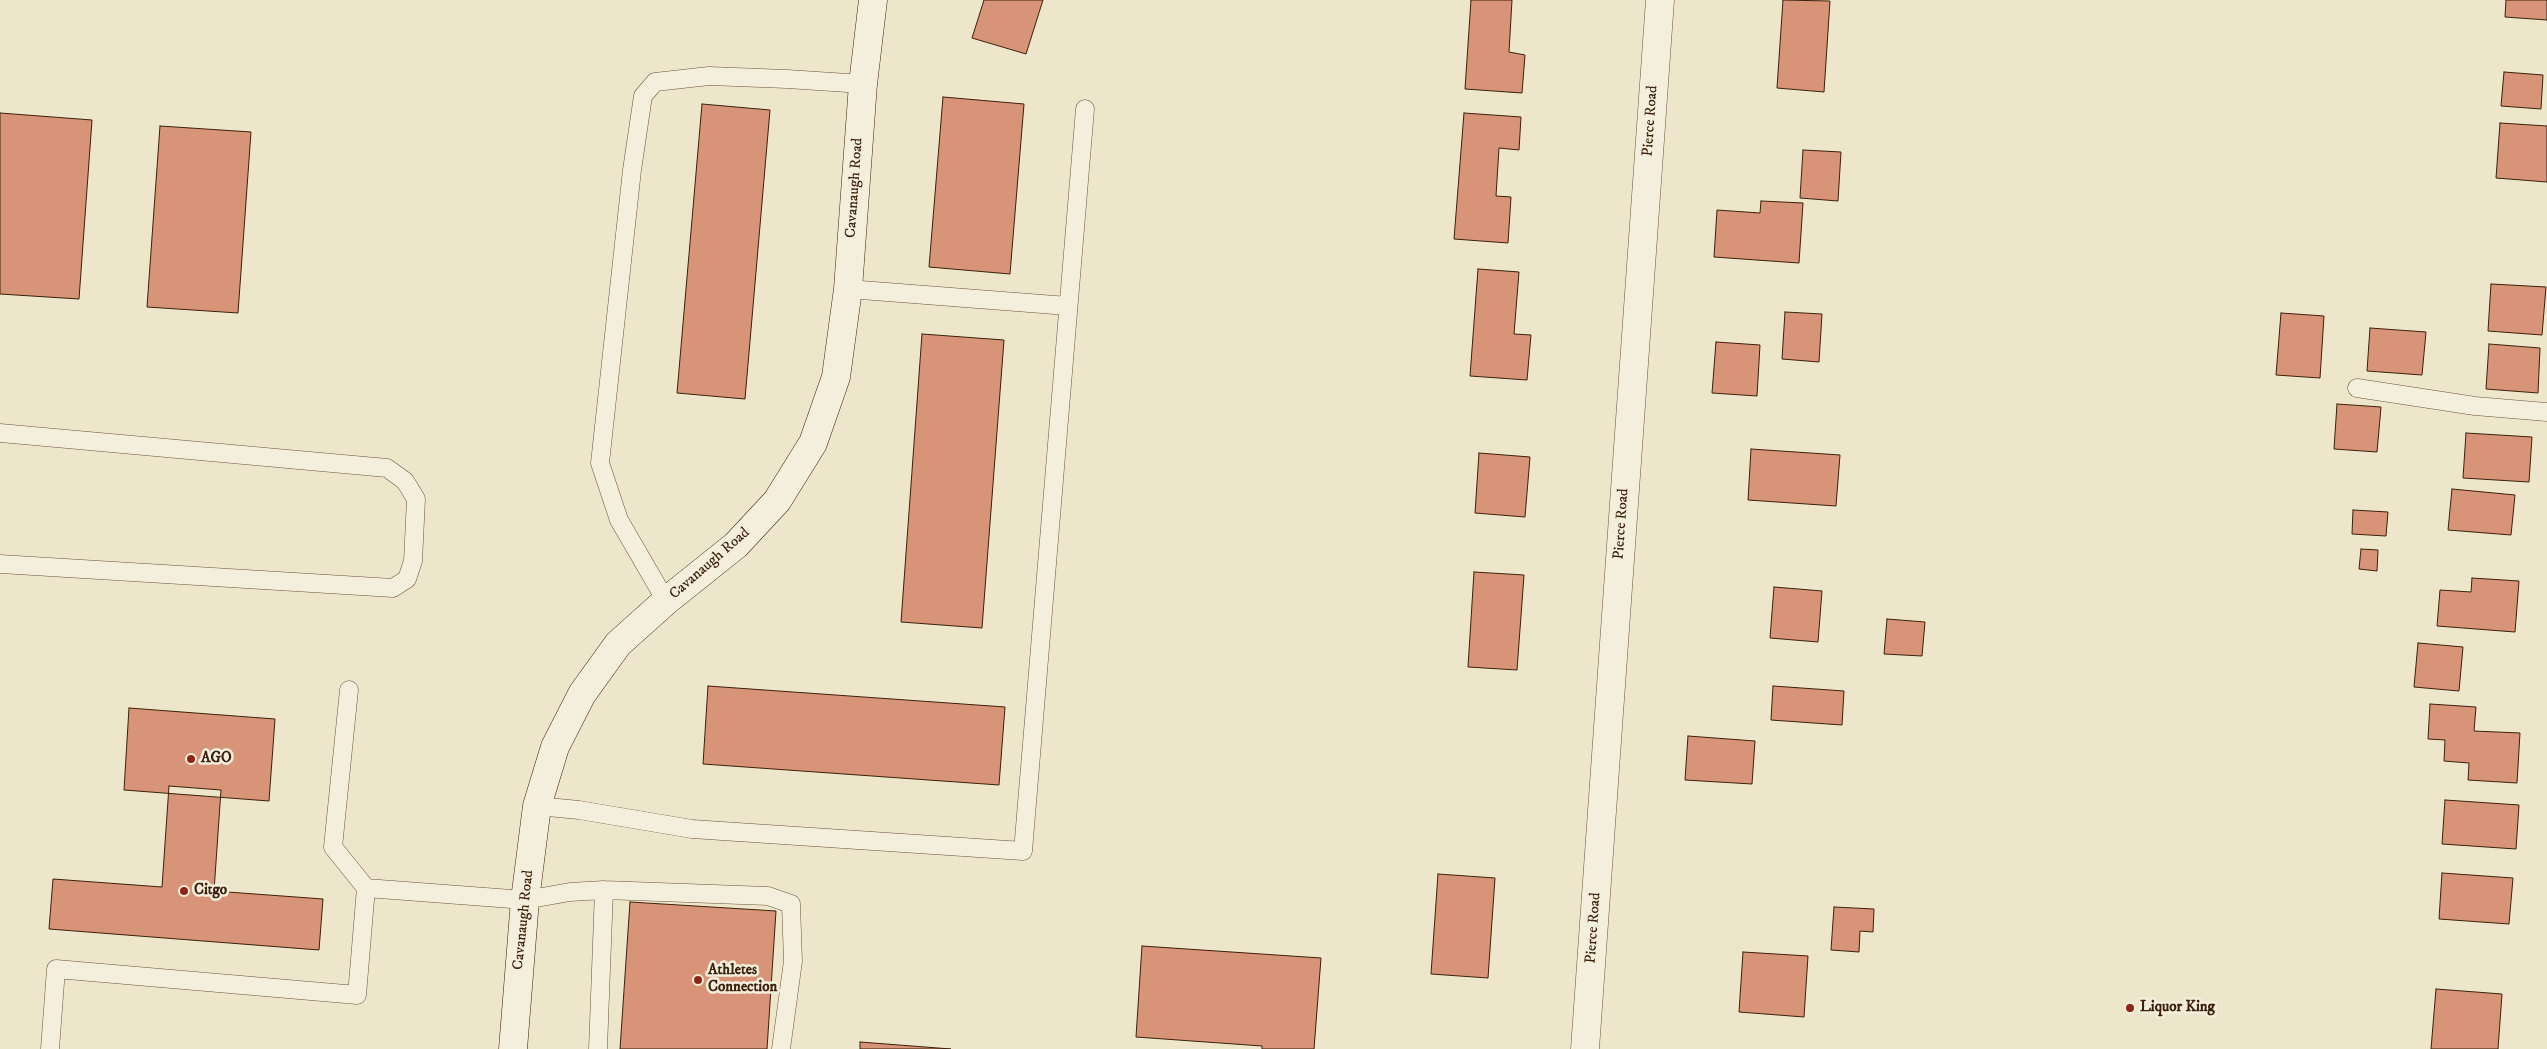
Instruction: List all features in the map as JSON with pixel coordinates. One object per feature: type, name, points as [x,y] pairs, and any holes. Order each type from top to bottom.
[{"type":"street","name":"Cavanaugh Road","points":[[513,1049],[525,900],[538,806],[555,747],[582,694],[618,644],[666,601],[736,544],[771,507],[813,443],[836,377],[848,288],[863,84],[872,0]]},
{"type":"street","name":"Pierce Road","points":[[1585,1049],[1660,0]]},
{"type":"lane","points":[[666,601],[618,520],[600,463],[632,170],[643,96],[656,82],[709,76],[787,78],[863,84]]},
{"type":"lane","points":[[538,806],[579,810],[692,829],[1023,851],[1085,109]]},
{"type":"lane","points":[[848,288],[1068,306]]},
{"type":"lane","points":[[2357,388],[2475,406],[2547,412]]},
{"type":"lane","points":[[0,434],[387,468],[405,481],[416,499],[413,562],[407,579],[393,588],[0,564]]},
{"type":"lane","points":[[50,1049],[56,969],[357,995],[366,888],[332,847],[348,690]]},
{"type":"lane","points":[[366,888],[525,900],[570,892],[604,890],[768,896],[791,904],[793,961],[781,1049]]},
{"type":"lane","points":[[598,1049],[604,890]]},
{"type":"building","points":[[984,0],[1043,0],[1026,54],[972,38]]},
{"type":"building","points":[[1471,0],[1512,0],[1509,52],[1525,55],[1522,93],[1465,89]]},
{"type":"building","points":[[1783,0],[1830,1],[1824,92],[1777,88]]},
{"type":"building","points":[[2506,0],[2547,0],[2547,20],[2505,17]]},
{"type":"building","points":[[2504,72],[2543,75],[2541,109],[2501,106]]},
{"type":"building","points":[[943,97],[1024,104],[1010,274],[929,267]]},
{"type":"building","points":[[702,104],[770,110],[745,399],[677,393]]},
{"type":"building","points":[[0,113],[92,120],[79,299],[0,294]]},
{"type":"building","points":[[1464,113],[1521,117],[1519,150],[1499,148],[1496,196],[1511,197],[1508,243],[1454,239]]},
{"type":"building","points":[[2500,123],[2547,126],[2547,182],[2496,178]]},
{"type":"building","points":[[160,126],[251,132],[238,313],[147,307]]},
{"type":"building","points":[[1803,150],[1841,152],[1838,201],[1800,198]]},
{"type":"building","points":[[1761,201],[1803,203],[1799,263],[1714,257],[1717,210],[1760,213]]},
{"type":"building","points":[[1478,269],[1519,272],[1514,334],[1531,335],[1527,380],[1470,376]]},
{"type":"building","points":[[2491,284],[2546,287],[2542,335],[2488,331]]},
{"type":"building","points":[[1785,312],[1822,314],[1819,362],[1782,359]]},
{"type":"building","points":[[2281,313],[2324,316],[2320,378],[2276,375]]},
{"type":"building","points":[[2370,328],[2426,332],[2422,375],[2367,371]]},
{"type":"building","points":[[922,334],[1004,340],[982,628],[901,622]]},
{"type":"building","points":[[1716,342],[1760,345],[1757,396],[1712,393]]},
{"type":"building","points":[[2489,344],[2540,348],[2538,393],[2486,389]]},
{"type":"building","points":[[2337,404],[2381,407],[2377,452],[2334,449]]},
{"type":"building","points":[[2466,433],[2532,437],[2529,482],[2463,478]]},
{"type":"building","points":[[1751,449],[1840,455],[1836,506],[1748,500]]},
{"type":"building","points":[[1479,453],[1530,457],[1525,517],[1475,513]]},
{"type":"building","points":[[2452,489],[2515,495],[2511,535],[2448,530]]},
{"type":"building","points":[[2353,510],[2388,512],[2386,536],[2352,534]]},
{"type":"building","points":[[2361,549],[2378,550],[2377,571],[2359,569]]},
{"type":"building","points":[[1474,572],[1524,575],[1517,670],[1468,667]]},
{"type":"building","points":[[2472,578],[2519,581],[2515,632],[2437,626],[2440,590],[2471,592]]},
{"type":"building","points":[[1774,587],[1822,591],[1818,642],[1770,638]]},
{"type":"building","points":[[1887,619],[1925,622],[1922,656],[1884,654]]},
{"type":"building","points":[[2418,643],[2463,647],[2459,691],[2414,687]]},
{"type":"building","points":[[708,686],[1005,707],[999,785],[703,764]]},
{"type":"building","points":[[1773,686],[1844,691],[1842,725],[1771,720]]},
{"type":"building","points":[[2430,704],[2476,707],[2474,731],[2520,733],[2517,783],[2468,780],[2469,763],[2444,761],[2445,740],[2428,739]]},
{"type":"building","points":[[129,708],[275,719],[269,801],[124,790]]},
{"type":"building","points":[[1688,736],[1755,741],[1752,784],[1685,780]]},
{"type":"building","points":[[169,786],[221,790],[214,891],[323,899],[319,950],[49,929],[53,879],[162,887]]},
{"type":"building","points":[[2445,800],[2519,805],[2516,849],[2442,844]]},
{"type":"building","points":[[2442,873],[2513,878],[2509,924],[2439,919]]},
{"type":"building","points":[[1438,874],[1495,878],[1488,978],[1431,974]]},
{"type":"building","name":"Athletes Connection","points":[[630,902],[776,911],[767,1049],[620,1049]]},
{"type":"building","points":[[1834,907],[1874,909],[1873,932],[1860,931],[1859,952],[1831,950]]},
{"type":"building","points":[[1142,946],[1321,958],[1314,1049],[1262,1049],[1262,1046],[1136,1037]]},
{"type":"building","points":[[1743,952],[1808,956],[1804,1017],[1739,1012]]},
{"type":"building","points":[[2436,989],[2502,994],[2498,1049],[2431,1049]]},
{"type":"building","points":[[860,1042],[951,1049],[860,1049]]},
{"type":"place","name":"AGO","points":[[191,759]]},
{"type":"place","name":"Citgo","points":[[184,891]]},
{"type":"place","name":"Athletes Connection","points":[[698,980]]},
{"type":"place","name":"Liquor King","points":[[2130,1008]]}]
